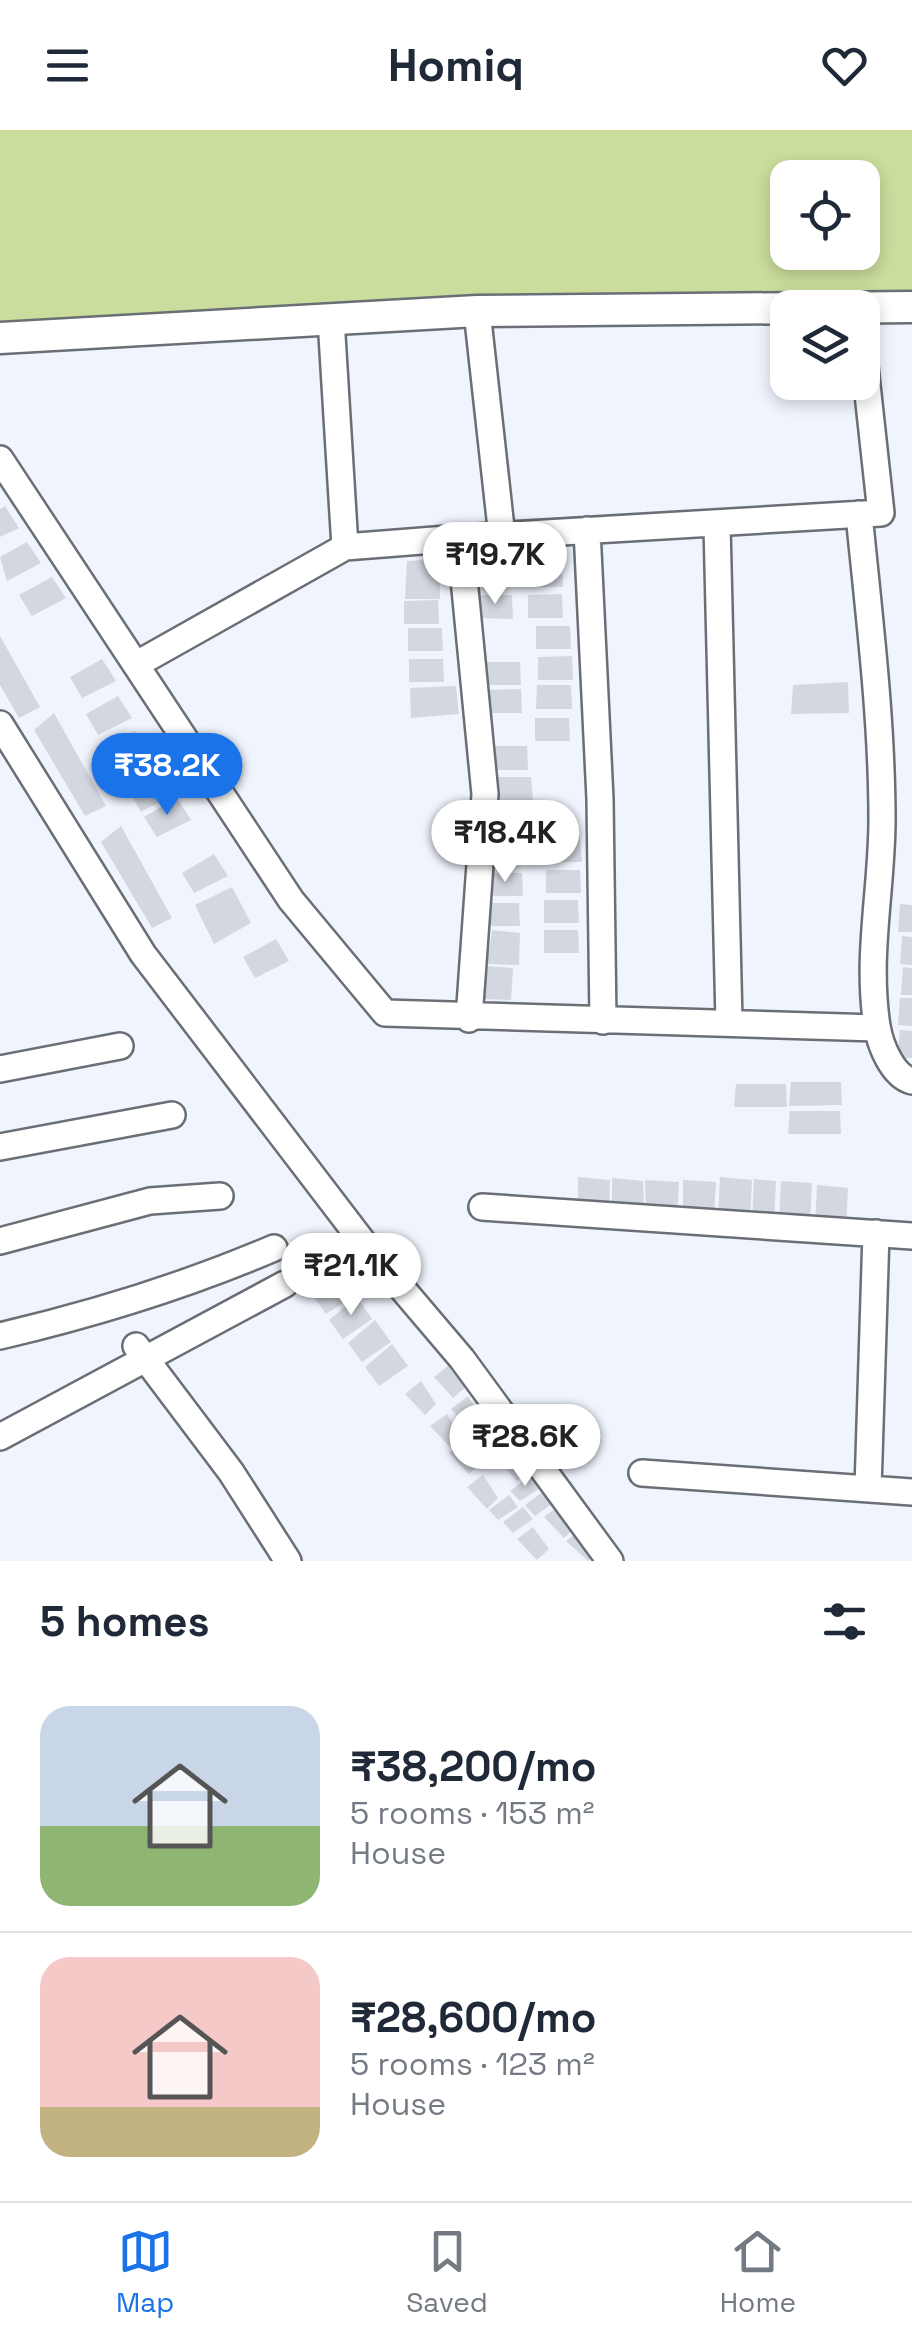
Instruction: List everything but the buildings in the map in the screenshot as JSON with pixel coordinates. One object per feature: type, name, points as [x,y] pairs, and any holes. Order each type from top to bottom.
[{"type":"street","points":[[880,307],[912,307]]},
{"type":"street","points":[[0,338],[477,311],[770,308]]},
{"type":"street","points":[[477,311],[502,537]]},
{"type":"street","points":[[331,319],[346,548]]},
{"type":"street","points":[[138,664],[346,548],[882,513],[869,400]]},
{"type":"street","points":[[0,459],[291,900],[385,1013],[877,1028]]},
{"type":"street","points":[[859,514],[875,674],[882,822],[872,940],[877,1028],[890,1062],[904,1079],[912,1080]]},
{"type":"street","points":[[717,525],[729,1021]]},
{"type":"street","points":[[588,530],[600,798],[602,1021]]},
{"type":"street","points":[[460,538],[484,794],[470,1018]]},
{"type":"street","points":[[0,724],[143,954],[342,1215],[462,1359],[610,1561]]},
{"type":"street","points":[[0,1069],[120,1046]]},
{"type":"street","points":[[0,1147],[172,1115]]},
{"type":"street","points":[[0,1242],[150,1202],[220,1196]]},
{"type":"street","points":[[482,1208],[912,1236]]},
{"type":"street","points":[[868,1489],[876,1233]]},
{"type":"street","points":[[0,1336],[99,1311],[213,1274],[274,1248]]},
{"type":"street","points":[[0,1437],[141,1352],[285,1284]]},
{"type":"street","points":[[141,1352],[230,1472],[288,1561]]},
{"type":"street","points":[[642,1473],[912,1492]]},
{"type":"green space","points":[[0,130],[912,130],[912,312],[880,313],[880,290],[770,290],[770,316],[0,338]]}]
